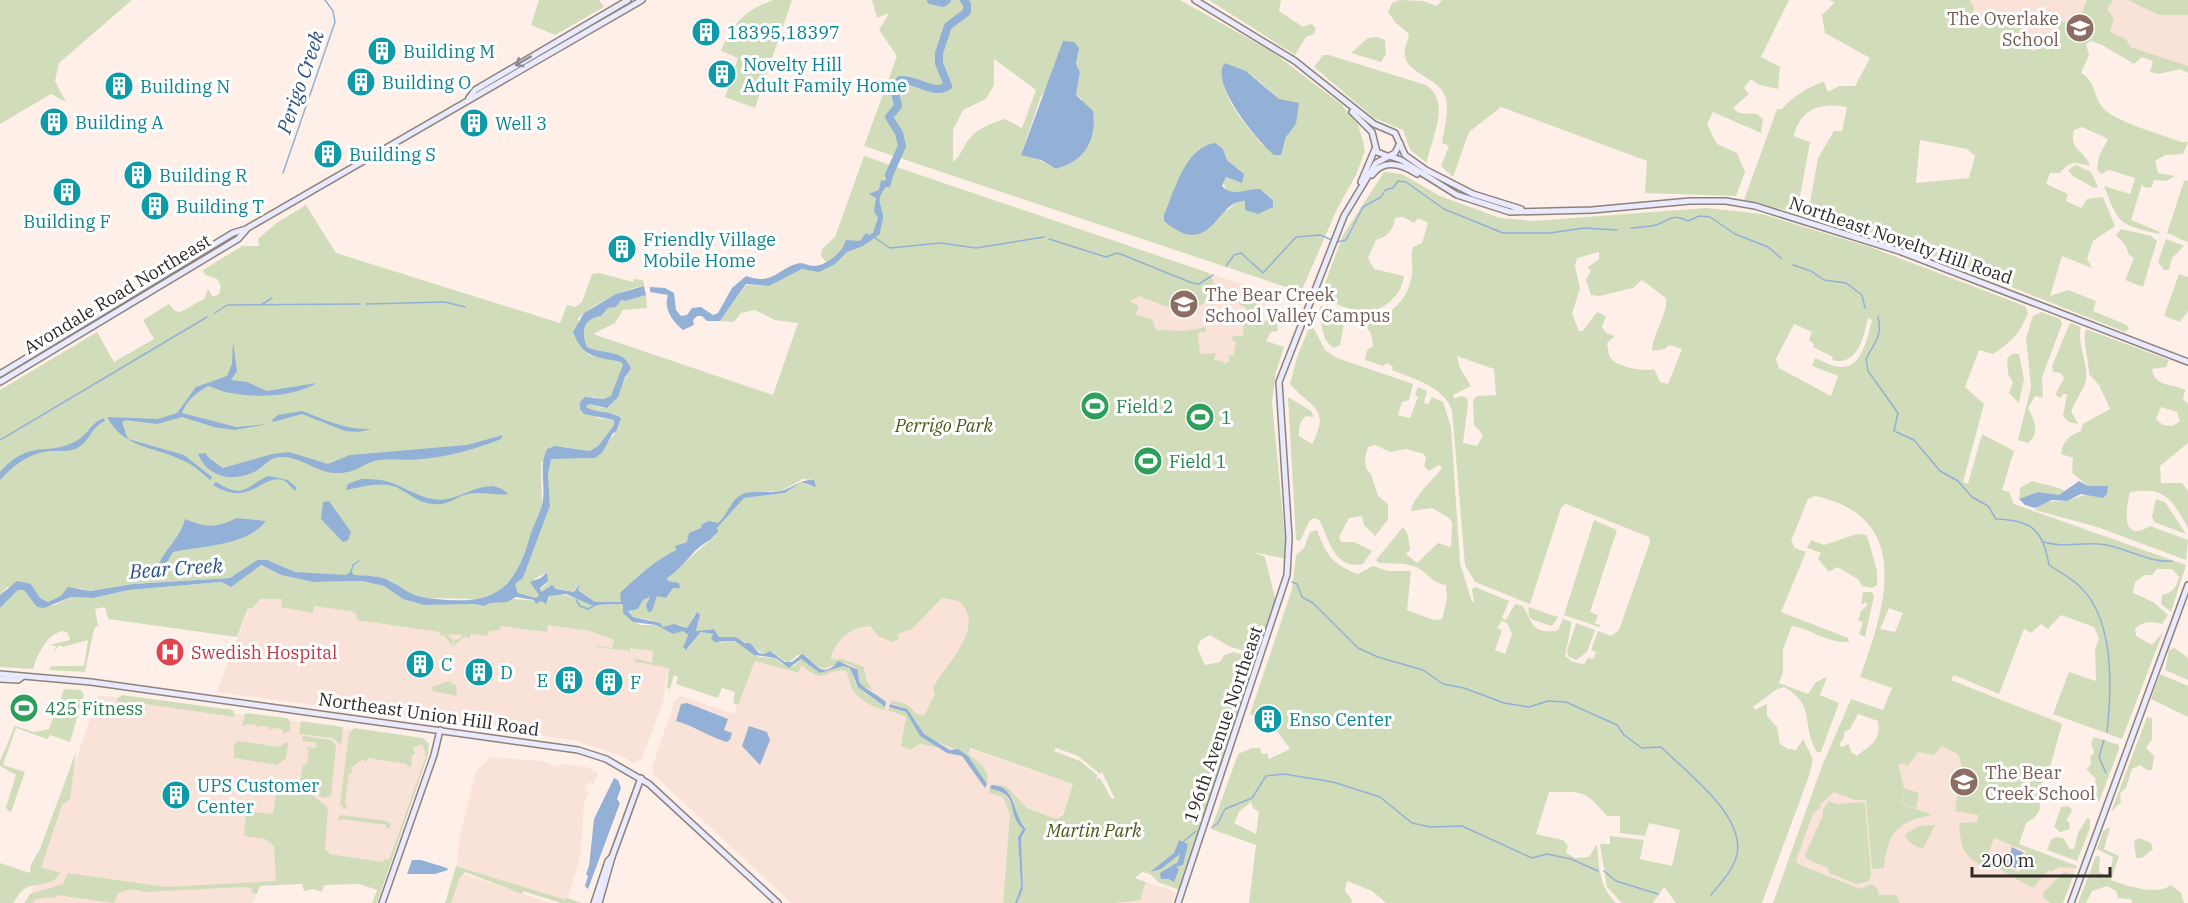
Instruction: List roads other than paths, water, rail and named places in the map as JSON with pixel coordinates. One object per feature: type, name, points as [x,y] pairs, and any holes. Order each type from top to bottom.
[{"type":"main road","name":"Avondale Road Northeast","points":[[0,374],[233,233],[246,229],[469,98],[481,95],[632,2],[642,0]]},
{"type":"main road","points":[[1195,0],[1281,51],[1374,124],[1398,136],[1400,143],[1398,150],[1376,163],[1352,202]]},
{"type":"main road","points":[[1340,99],[1369,129],[1374,140],[1375,149],[1352,202]]},
{"type":"main road","points":[[1374,140],[1379,132],[1387,130]]},
{"type":"main road","name":"Northeast Novelty Hill Road","points":[[1400,143],[1405,155],[1442,179],[1485,199],[1522,210]]},
{"type":"main road","points":[[1375,149],[1380,154],[1389,156]]},
{"type":"main road","name":"Northeast Novelty Hill Road","points":[[1389,156],[1401,160],[1448,190],[1496,209],[1510,212],[1568,211],[1702,200],[1755,206],[1899,251],[2188,362]]},
{"type":"main road","points":[[1352,202],[1376,170],[1388,165],[1407,169],[1448,190]]},
{"type":"main road","name":"196th Avenue Northeast","points":[[1178,903],[1284,590],[1290,553],[1278,390],[1329,250],[1352,202]]},
{"type":"main road","name":"Avondale Road Northeast","points":[[0,382],[238,239],[246,229]]},
{"type":"main road","points":[[2071,903],[2188,585]]},
{"type":"main road","name":"Northeast Union Hill Road","points":[[0,674],[91,682],[579,750],[606,759],[641,778],[778,903]]},
{"type":"main road","name":"Northeast Union Hill Road","points":[[0,679],[18,680],[22,677]]},
{"type":"main road","points":[[382,903],[434,755],[440,730]]},
{"type":"main road","points":[[599,903],[612,857],[641,778]]},
{"type":"main road","points":[[594,903],[608,861],[612,857]]},
{"type":"water","points":[[1063,41],[1074,42],[1079,48],[1076,64],[1080,72],[1076,95],[1093,111],[1094,125],[1085,151],[1072,162],[1056,169],[1041,160],[1021,155]]},
{"type":"water","points":[[1225,63],[1246,71],[1279,99],[1299,103],[1296,124],[1286,137],[1281,155],[1274,155],[1267,148],[1238,112],[1223,84],[1222,72]]},
{"type":"water","points":[[1215,143],[1223,149],[1227,160],[1244,174],[1242,183],[1226,177],[1222,186],[1226,190],[1235,192],[1260,189],[1273,200],[1273,207],[1258,214],[1245,210],[1245,201],[1235,203],[1203,232],[1193,235],[1180,232],[1164,221],[1164,215],[1188,161],[1205,146]]},
{"type":"water","points":[[891,163],[896,165],[890,187],[886,187],[880,196],[883,219],[880,234],[863,246],[847,252],[835,264],[819,272],[802,269],[769,286],[746,284],[720,321],[707,321],[702,316],[697,316],[693,320],[694,325],[683,330],[670,315],[667,305],[668,295],[650,292],[650,287],[665,288],[674,293],[676,310],[681,316],[687,315],[692,308],[701,307],[713,315],[718,313],[732,288],[746,276],[763,279],[800,263],[814,266],[824,264],[838,254],[846,240],[860,241],[866,233],[869,235],[873,233],[878,218],[874,211],[876,198],[869,194],[879,190],[881,180],[885,181]]},
{"type":"water","points":[[644,286],[646,295],[621,300],[616,307],[608,308],[601,316],[590,320],[585,327],[584,336],[587,347],[624,358],[631,369],[625,377],[618,397],[607,408],[589,404],[586,407],[621,418],[616,432],[613,433],[602,453],[595,458],[551,459],[548,475],[550,506],[523,578],[515,584],[518,593],[536,598],[539,595],[530,582],[541,578],[547,572],[548,581],[540,588],[541,592],[552,585],[556,589],[574,592],[580,583],[578,590],[595,602],[621,602],[620,593],[632,582],[653,564],[676,550],[675,546],[687,542],[689,533],[701,528],[702,524],[709,521],[718,523],[732,503],[742,494],[780,491],[801,482],[785,493],[744,498],[717,528],[718,531],[713,537],[667,578],[668,581],[679,583],[680,588],[673,588],[666,598],[657,596],[652,611],[648,612],[646,605],[650,597],[643,600],[638,609],[628,611],[633,617],[660,623],[663,627],[674,624],[687,628],[697,612],[700,615],[696,631],[714,629],[719,637],[736,637],[745,643],[750,643],[759,653],[764,654],[770,651],[785,662],[792,662],[802,654],[823,670],[832,667],[838,661],[858,670],[859,682],[886,702],[885,707],[858,687],[850,668],[843,666],[820,673],[801,659],[789,668],[776,658],[754,655],[735,641],[714,642],[711,638],[713,634],[701,632],[686,650],[683,647],[688,635],[683,631],[673,634],[656,625],[633,622],[623,613],[623,604],[591,605],[566,594],[549,596],[546,604],[541,601],[536,604],[534,600],[516,597],[507,602],[490,603],[484,606],[474,604],[424,605],[403,599],[384,586],[362,581],[313,582],[281,575],[261,565],[231,587],[221,582],[129,590],[93,598],[71,597],[44,608],[37,607],[24,590],[18,590],[0,608],[0,595],[17,581],[31,584],[40,598],[48,602],[61,596],[68,587],[90,591],[133,584],[230,578],[257,560],[267,560],[295,572],[346,575],[351,571],[354,575],[382,578],[412,594],[427,598],[467,600],[483,598],[496,592],[516,571],[540,512],[543,499],[543,462],[547,449],[555,446],[590,451],[599,445],[614,425],[614,420],[584,414],[580,409],[580,402],[585,397],[604,399],[611,396],[623,365],[621,362],[586,352],[573,332],[584,313],[616,294]]},
{"type":"water","points":[[233,342],[237,371],[231,380],[247,382],[267,391],[317,383],[296,392],[261,396],[225,392],[208,386],[192,398],[182,413],[236,427],[269,424],[234,430],[214,427],[182,417],[157,424],[125,420],[122,423],[128,439],[114,427],[107,417],[158,419],[177,413],[196,387],[227,376],[232,364]]},
{"type":"water","points":[[302,411],[344,426],[372,429],[358,432],[345,431],[302,414],[273,422],[272,420],[278,415]]},
{"type":"water","points":[[104,418],[105,421],[97,426],[79,447],[30,456],[14,466],[0,480],[0,472],[21,455],[30,451],[65,446],[76,441],[96,422]]},
{"type":"water","points":[[503,435],[501,439],[491,443],[452,454],[416,460],[379,460],[343,473],[328,472],[298,460],[282,457],[272,459],[247,475],[222,476],[208,468],[198,454],[205,453],[223,468],[272,454],[289,452],[328,464],[350,455],[467,445]]},
{"type":"water","points":[[128,439],[184,455],[212,477],[210,480],[188,463]]},
{"type":"water","points":[[268,476],[288,480],[297,488],[295,491],[285,481],[277,479],[247,492],[237,493],[213,485],[216,482],[238,491]]},
{"type":"water","points":[[361,479],[386,481],[425,497],[440,500],[486,486],[494,486],[508,494],[473,493],[438,504],[423,502],[390,485],[371,485],[346,490],[348,484]]},
{"type":"water","points":[[814,480],[816,487],[801,482]]},
{"type":"water","points":[[2079,481],[2088,486],[2108,486],[2107,494],[2103,498],[2081,494],[2067,501],[2052,500],[2035,508],[2025,505],[2019,499],[2038,492],[2059,495]]},
{"type":"water","points":[[329,501],[351,532],[348,540],[343,542],[321,519],[323,502]]},
{"type":"water","points":[[237,518],[266,521],[247,536],[223,544],[173,552],[162,570],[157,568],[180,532],[185,519],[211,526]]},
{"type":"water","points":[[687,703],[728,719],[724,730],[732,733],[730,740],[726,742],[676,721],[681,704]]},
{"type":"water","points":[[890,704],[907,709],[924,734],[950,750],[958,749],[968,756],[987,784],[985,788],[962,756],[947,753],[920,736],[906,712],[889,707]]},
{"type":"water","points":[[749,726],[767,732],[770,740],[760,765],[742,746]]},
{"type":"water","points":[[614,778],[618,780],[621,788],[617,799],[620,803],[588,889],[585,886],[588,876],[586,874],[589,866],[594,819]]},
{"type":"water","points":[[991,785],[1006,790],[1026,829],[1021,838],[1023,889],[1017,903],[1015,903],[1021,886],[1018,837],[1023,829],[1015,817],[1010,800],[1000,791],[990,789]]},
{"type":"water","points":[[1179,840],[1188,844],[1183,865],[1176,867],[1179,869],[1174,882],[1161,879],[1160,873],[1178,862],[1180,854],[1161,869],[1150,872],[1174,853]]},
{"type":"water","points":[[2012,847],[2024,853],[2019,859],[2021,862],[2018,869],[2006,864],[2009,857],[2016,858],[2010,854]]},
{"type":"water","points":[[412,860],[421,860],[448,870],[435,874],[407,874]]},
{"type":"waterway","name":"Perigo Creek","points":[[283,173],[335,22],[333,11],[325,0]]},
{"type":"waterway","name":"Bear Creek","points":[[931,0],[943,3],[947,0]]},
{"type":"waterway","name":"Bear Creek","points":[[889,175],[902,146],[899,133],[889,117],[898,106],[896,87],[900,80],[936,89],[948,86],[939,63],[939,53],[948,26],[967,12],[967,4],[964,0]]},
{"type":"waterway","points":[[1337,242],[1346,240],[1363,207],[1381,197],[1385,190],[1393,188],[1398,181],[1406,182],[1444,209],[1503,233],[1550,233],[1584,228],[1617,230]]},
{"type":"waterway","points":[[1631,228],[1656,225],[1674,217],[1688,221],[1699,216],[1710,217],[1735,234],[1768,247],[1781,258]]},
{"type":"waterway","points":[[1226,266],[1234,255],[1241,253],[1263,273],[1296,237],[1320,235],[1332,240]]},
{"type":"waterway","points":[[875,238],[890,248],[940,243],[976,248],[1044,237]]},
{"type":"waterway","points":[[1049,239],[1106,257],[1117,253],[1192,283],[1199,284],[1213,275]]},
{"type":"waterway","points":[[1793,265],[1811,271],[1824,280],[1846,283],[1862,295],[1865,308]]},
{"type":"waterway","points":[[261,305],[272,298]]},
{"type":"waterway","points":[[366,304],[445,302],[465,307]]},
{"type":"waterway","points":[[215,313],[227,305],[360,304]]},
{"type":"waterway","points":[[0,440],[207,317]]},
{"type":"waterway","points":[[1878,317],[1879,334],[1866,359],[1868,371],[1898,413],[1894,431],[1914,440],[1940,471],[1958,481],[1972,497],[1988,506],[1996,519],[2018,522],[2033,529],[2043,543],[2049,565],[2076,583],[2089,597],[2098,613],[2104,632],[2110,673],[2107,732]]},
{"type":"waterway","points":[[2044,542],[2058,545],[2108,545],[2145,557],[2172,561]]},
{"type":"waterway","points":[[351,572],[353,565],[359,561]]},
{"type":"waterway","points":[[1292,582],[1297,584],[1302,597],[1313,603],[1358,648],[1378,657],[1423,670],[1443,684],[1464,688],[1504,703],[1529,707],[1548,701],[1566,702],[1617,725],[1624,735],[1642,748],[1661,747],[1714,798],[1734,829],[1738,845],[1735,861],[1711,895]]},
{"type":"waterway","points":[[506,599],[515,596]]},
{"type":"waterway","points":[[576,600],[580,606],[588,609],[597,604]]},
{"type":"waterway","points":[[2104,740],[2099,757],[2106,773]]},
{"type":"waterway","points":[[1212,827],[1218,823],[1225,809],[1252,798],[1266,776],[1284,774],[1333,782],[1380,797],[1412,823],[1430,827],[1462,826],[1532,858],[1547,854],[1571,859],[1598,871]]},
{"type":"waterway","points":[[1183,842],[1196,831]]},
{"type":"waterway","points":[[1604,871],[1616,881],[1658,894]]},
{"type":"place","name":"The Overlake School","points":[[2080,28]]},
{"type":"place","name":"18395,18397","points":[[706,32]]},
{"type":"place","name":"Building M","points":[[382,51]]},
{"type":"place","name":"Novelty Hill Adult Family Home","points":[[722,74]]},
{"type":"place","name":"Building O","points":[[361,82]]},
{"type":"place","name":"Building N","points":[[119,86]]},
{"type":"place","name":"Building A","points":[[54,122]]},
{"type":"place","name":"Well 3","points":[[474,123]]},
{"type":"place","name":"Building S","points":[[328,154]]},
{"type":"place","name":"Building R","points":[[138,175]]},
{"type":"place","name":"Building F","points":[[67,192]]},
{"type":"place","name":"Building T","points":[[155,206]]},
{"type":"place","name":"Friendly Village Mobile Home","points":[[622,249]]},
{"type":"place","name":"The Bear Creek School Valley Campus","points":[[1184,304]]},
{"type":"place","name":"Field 2","points":[[1095,406]]},
{"type":"place","name":"1","points":[[1200,417]]},
{"type":"place","name":"Field 1","points":[[1148,461]]},
{"type":"place","name":"Swedish Hospital","points":[[170,652]]},
{"type":"place","name":"C","points":[[420,664]]},
{"type":"place","name":"D","points":[[479,672]]},
{"type":"place","name":"E","points":[[569,680]]},
{"type":"place","name":"F","points":[[609,682]]},
{"type":"place","name":"425 Fitness","points":[[24,708]]},
{"type":"place","name":"Enso Center","points":[[1268,719]]},
{"type":"place","name":"The Bear Creek School","points":[[1964,782]]},
{"type":"place","name":"UPS Customer Center","points":[[176,795]]},
{"type":"park label","name":"Perrigo Park","points":[[944,425]]},
{"type":"park label","name":"Martin Park","points":[[1094,830]]}]
